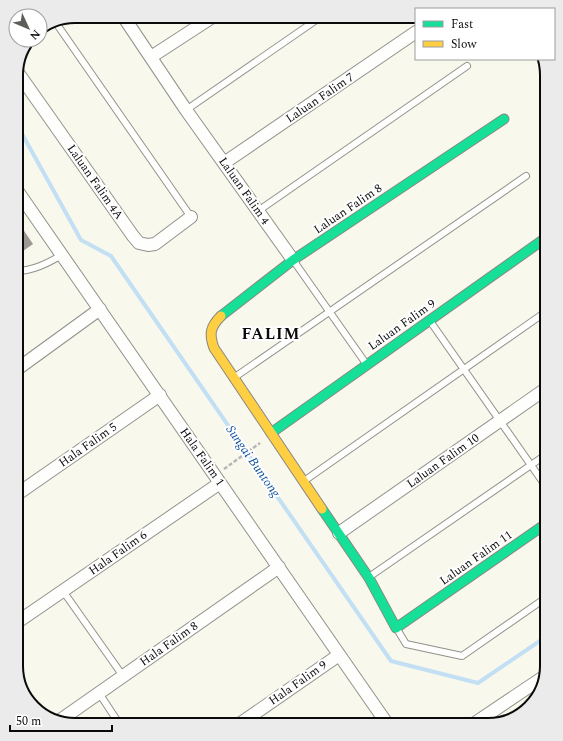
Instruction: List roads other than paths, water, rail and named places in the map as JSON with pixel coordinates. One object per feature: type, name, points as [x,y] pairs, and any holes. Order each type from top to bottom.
[{"type":"street","name":"Laluan Falim 4","points":[[128,23],[186,110],[293,260]]},
{"type":"street","points":[[151,57],[203,23]]},
{"type":"street","name":"Laluan Falim 7","points":[[224,163],[415,33]]},
{"type":"street","name":"Laluan Falim 4A","points":[[23,80],[133,236],[140,243],[148,245],[155,244],[191,218]]},
{"type":"street","name":"Laluan Falim 8","points":[[234,378],[214,348],[210,338],[212,327],[219,318],[293,260],[504,119]]},
{"type":"street","name":"Hala Falim 1","points":[[23,199],[383,718]]},
{"type":"street","name":"Laluan Falim 9","points":[[271,433],[540,242]]},
{"type":"street","points":[[23,365],[100,309]]},
{"type":"street","points":[[234,378],[369,578],[396,628]]},
{"type":"street","name":"Laluan Falim 10","points":[[339,533],[540,393]]},
{"type":"street","name":"Hala Falim 5","points":[[23,490],[160,395]]},
{"type":"street","name":"Hala Falim 6","points":[[23,618],[220,483]]},
{"type":"street","name":"Laluan Falim 11","points":[[396,628],[540,528]]},
{"type":"street","name":"Hala Falim 8","points":[[65,717],[279,567]]},
{"type":"street","name":"Hala Falim 9","points":[[248,718],[339,655]]},
{"type":"street","points":[[482,718],[538,681]]},
{"type":"lane","points":[[186,110],[312,23]]},
{"type":"lane","points":[[58,26],[191,218]]},
{"type":"lane","points":[[258,211],[468,66]]},
{"type":"lane","points":[[234,378],[526,176]]},
{"type":"lane","points":[[23,270],[46,264],[62,255]]},
{"type":"lane","name":"Laluan Falim 4","points":[[293,260],[367,365]]},
{"type":"lane","points":[[304,481],[540,316]]},
{"type":"lane","points":[[430,321],[540,478]]},
{"type":"lane","points":[[369,578],[540,459]]},
{"type":"lane","points":[[63,590],[123,676]]},
{"type":"lane","points":[[396,628],[406,644],[462,656],[540,602]]},
{"type":"lane","points":[[99,693],[115,718]]},
{"type":"waterway","name":"Sungai Buntong","points":[[23,136],[81,240],[111,256],[391,661],[478,683],[540,641]]},
{"type":"district","name":"FALIM","points":[[271,334]]}]
